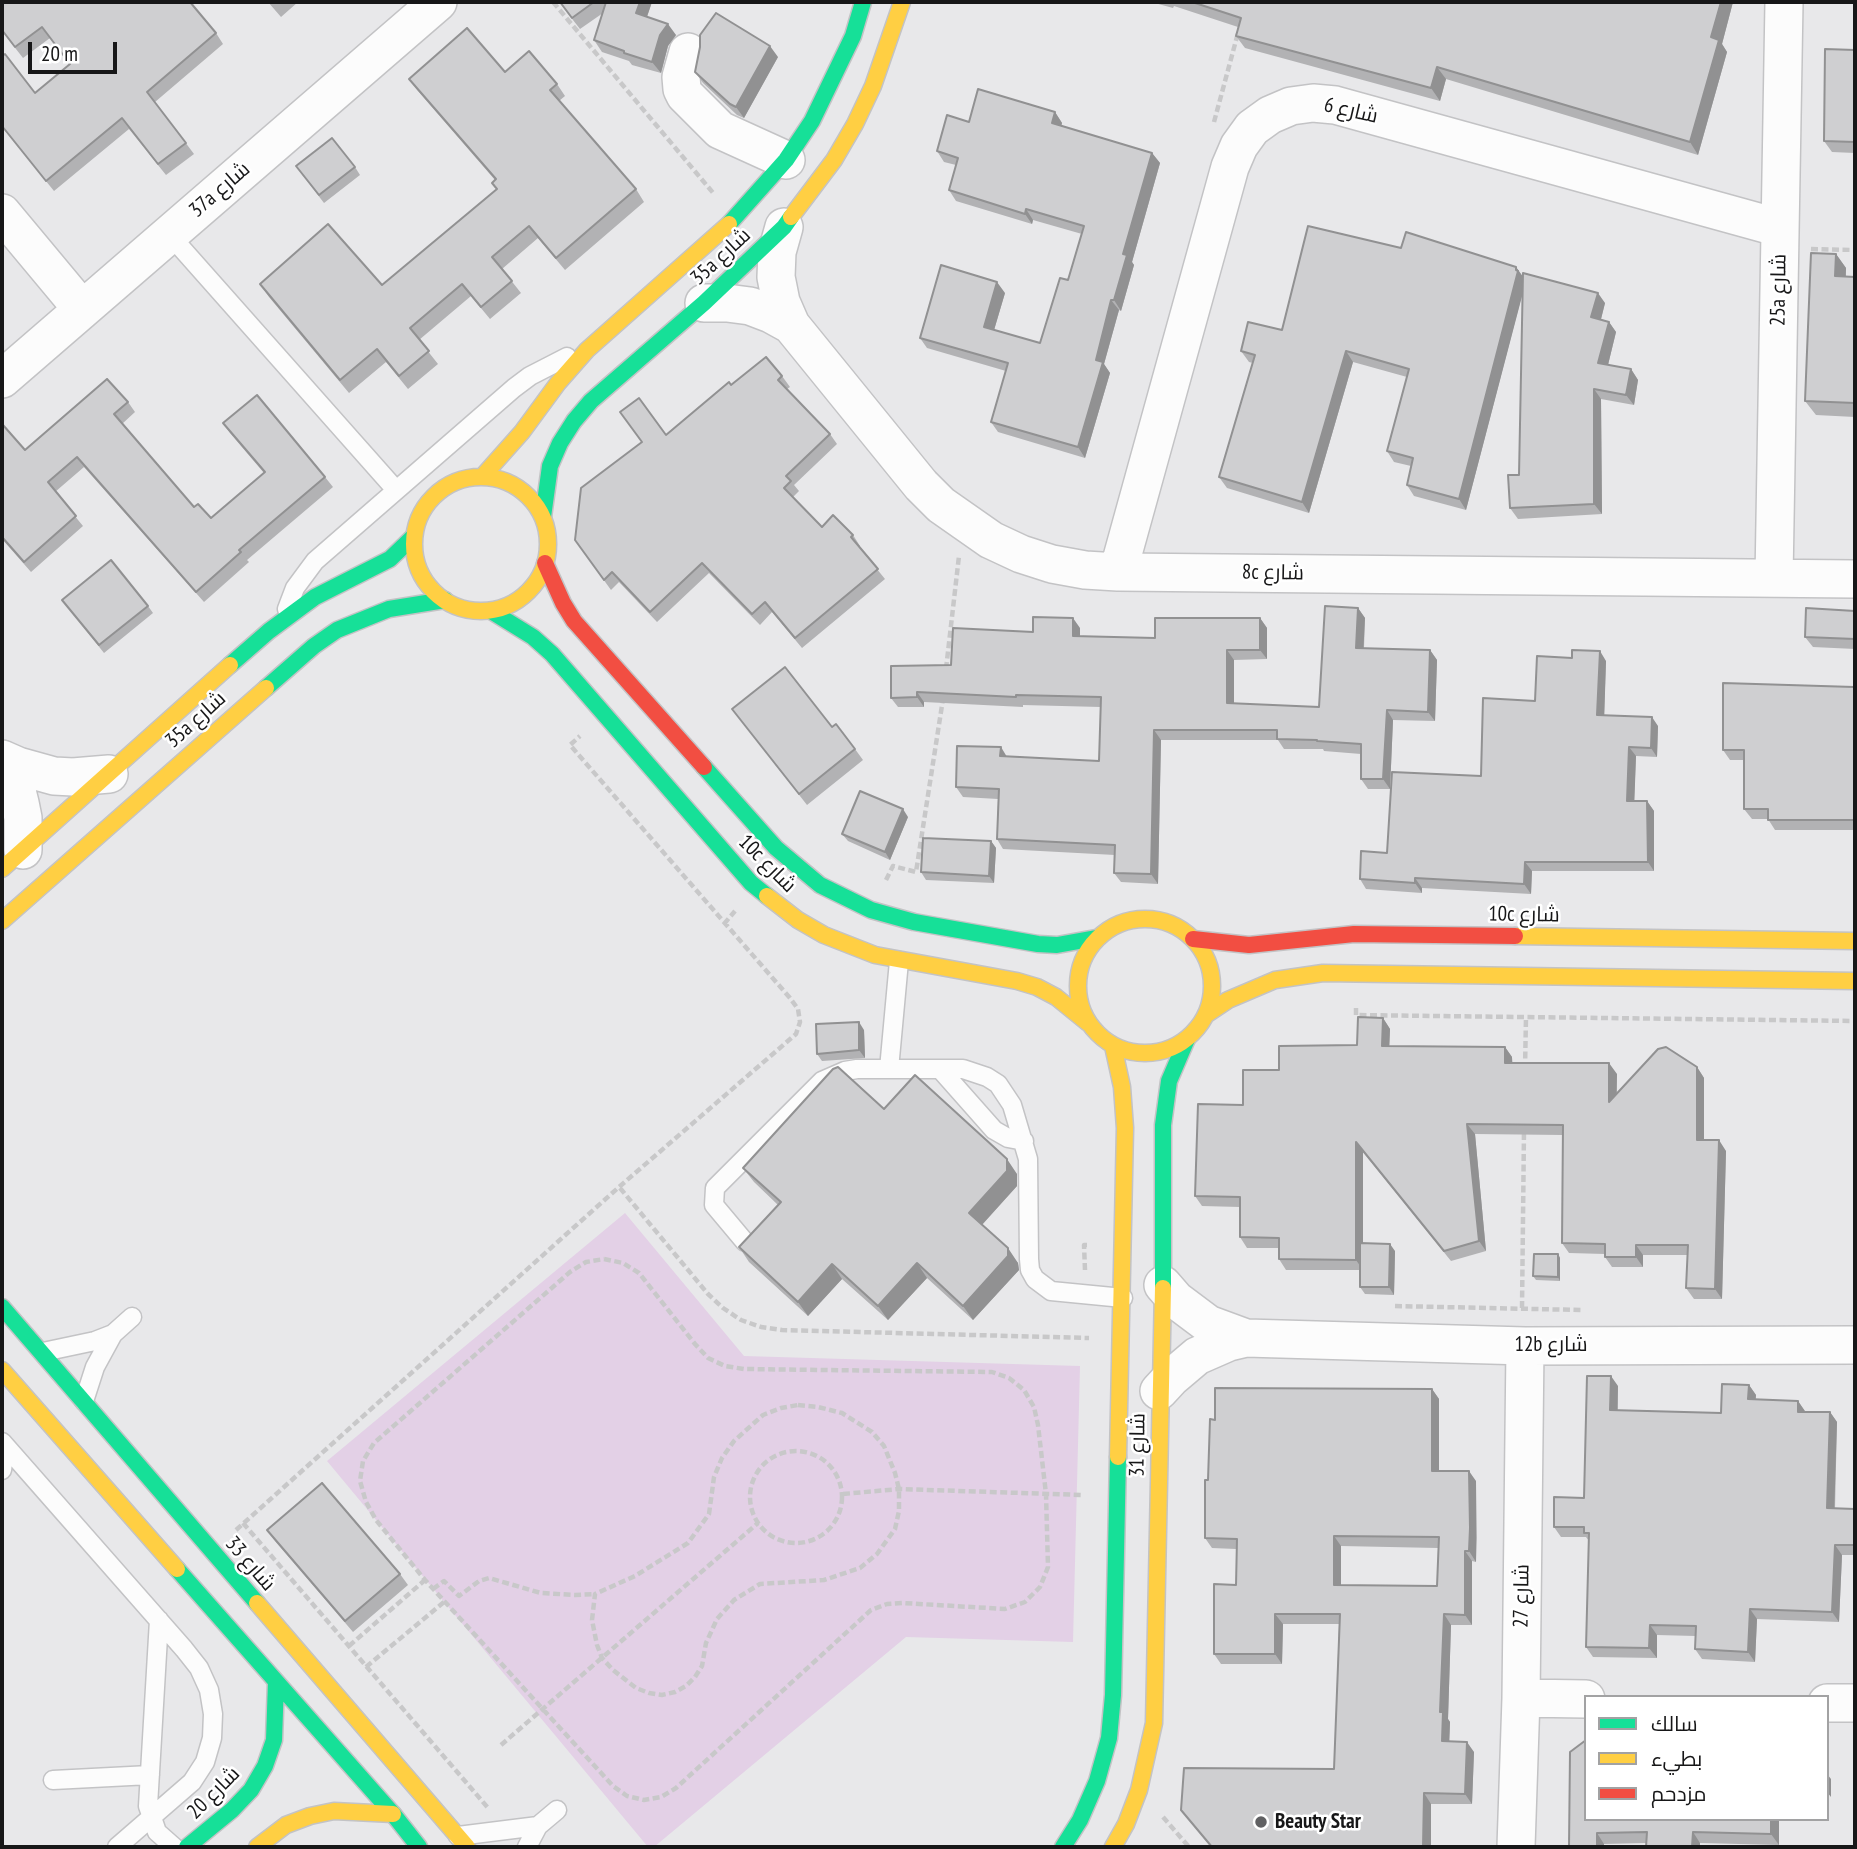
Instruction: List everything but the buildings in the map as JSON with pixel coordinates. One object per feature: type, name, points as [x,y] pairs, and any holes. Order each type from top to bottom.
[{"type":"street","name":"37a شارع","points":[[2,379],[438,2]]},
{"type":"street","name":"35a شارع","points":[[482,477],[587,350],[735,219],[786,160],[812,121],[834,79],[853,36],[863,2]]},
{"type":"street","name":"35a شارع","points":[[543,517],[550,466],[574,421],[591,401],[704,303],[784,227],[822,177],[855,124],[888,47],[902,2]]},
{"type":"street","name":"25a شارع","points":[[1774,578],[1784,2]]},
{"type":"street","points":[[688,52],[680,83],[689,100],[719,130],[786,160]]},
{"type":"street","name":"شارع 6","points":[[1118,572],[1230,167],[1239,146],[1252,128],[1270,115],[1291,106],[1313,103],[1348,109],[1780,238]]},
{"type":"street","points":[[2,213],[82,309]]},
{"type":"street","name":"8c شارع","points":[[784,227],[777,252],[776,277],[781,302],[791,326],[921,485],[962,522],[1021,554],[1052,564],[1118,572],[1855,579]]},
{"type":"street","name":"8c شارع","points":[[704,303],[750,306],[791,326]]},
{"type":"street","points":[[482,477],[512,484],[524,493],[543,517],[548,547],[545,563],[538,580],[526,594],[510,605],[491,611],[459,608],[430,588],[420,573],[414,555],[414,536],[418,520],[436,493],[450,484],[466,478],[482,477]]},
{"type":"street","name":"35a شارع","points":[[12,860],[284,620],[315,597],[390,559],[414,536]]},
{"type":"street","name":"10c شارع","points":[[545,563],[574,621],[776,848],[820,884],[871,910],[914,922],[1038,944],[1067,944],[1096,938]]},
{"type":"street","name":"35a شارع","points":[[2,920],[313,646],[337,630],[372,615],[417,603],[445,600]]},
{"type":"street","name":"10c شارع","points":[[491,611],[534,638],[552,654],[751,883],[773,903],[824,935],[852,947],[899,961],[1017,981],[1056,997],[1088,1023]]},
{"type":"street","points":[[12,860],[23,818],[16,788],[2,759],[54,775],[73,777],[109,774]]},
{"type":"street","points":[[1144,918],[1179,928],[1193,939],[1205,955],[1211,974],[1212,995],[1207,1014],[1187,1040],[1170,1049],[1151,1054],[1131,1053],[1113,1046],[1099,1036],[1088,1023],[1080,1006],[1077,989],[1078,970],[1085,953],[1096,938],[1118,924],[1144,918]]},
{"type":"street","name":"10c شارع","points":[[1193,939],[1249,944],[1354,934],[1855,941]]},
{"type":"street","points":[[1207,1014],[1228,1000],[1275,980],[1323,973],[1855,981]]},
{"type":"street","name":"شارع 31","points":[[1112,1847],[1126,1824],[1139,1790],[1154,1723],[1165,1103],[1169,1081],[1187,1040]]},
{"type":"street","name":"شارع 31","points":[[1063,1847],[1080,1820],[1097,1781],[1108,1738],[1113,1695],[1125,1107],[1113,1046]]},
{"type":"street","name":"12b شارع","points":[[1163,1285],[1176,1300],[1208,1324],[1246,1338]]},
{"type":"street","name":"شارع 33","points":[[2,1307],[462,1841]]},
{"type":"street","name":"12b شارع","points":[[1159,1391],[1197,1356],[1229,1342],[1246,1338],[1525,1346],[1855,1345]]},
{"type":"street","name":"شارع 27","points":[[1516,1847],[1521,1698],[1525,1346]]},
{"type":"street","points":[[2,1370],[393,1814],[419,1847]]},
{"type":"street","name":"شارع 20","points":[[187,1847],[232,1810],[251,1790],[265,1766],[274,1740],[276,1682]]},
{"type":"street","points":[[1521,1698],[1584,1699]]},
{"type":"street","points":[[1829,1703],[1855,1703]]},
{"type":"street","points":[[257,1847],[286,1825],[310,1816],[334,1811],[393,1814]]},
{"type":"lane","points":[[169,234],[396,490]]},
{"type":"lane","points":[[284,620],[295,588],[314,561],[530,376],[587,350]]},
{"type":"lane","points":[[889,1069],[899,961]]},
{"type":"lane","points":[[940,1069],[994,1129],[1008,1138],[1024,1141]]},
{"type":"lane","points":[[745,1242],[714,1205],[715,1188],[719,1181],[822,1081],[845,1071],[940,1069],[975,1072],[998,1084],[1012,1105],[1024,1141],[1030,1178],[1029,1259],[1035,1279],[1051,1291],[1123,1298]]},
{"type":"lane","points":[[83,1402],[95,1367],[113,1334],[132,1317]]},
{"type":"lane","points":[[41,1353],[78,1346],[113,1334]]},
{"type":"lane","points":[[2,1471],[3,1444]]},
{"type":"lane","points":[[3,1444],[159,1620],[199,1668],[209,1690],[213,1714],[212,1738],[205,1762],[192,1782],[117,1847]]},
{"type":"lane","points":[[159,1620],[148,1806],[157,1832],[174,1847]]},
{"type":"lane","points":[[53,1780],[150,1774]]},
{"type":"lane","points":[[527,1847],[538,1826],[556,1810]]},
{"type":"lane","points":[[462,1841],[538,1826]]},
{"type":"path","points":[[553,2],[735,219]]},
{"type":"path","points":[[1230,167],[1216,140],[1214,126],[1240,26]]},
{"type":"path","points":[[1780,238],[1855,250]]},
{"type":"path","points":[[944,682],[962,522]]},
{"type":"path","points":[[871,910],[893,866],[916,872],[943,696]]},
{"type":"path","points":[[212,1551],[620,1187],[796,1034],[800,1022],[797,1009],[570,745],[606,715]]},
{"type":"path","points":[[724,924],[740,904]]},
{"type":"path","points":[[1525,1017],[1525,1073]]},
{"type":"path","points":[[1522,1308],[1524,1128]]},
{"type":"path","points":[[620,1187],[708,1294],[723,1308],[761,1327],[782,1330],[1122,1339]]},
{"type":"path","points":[[604,1259],[623,1263],[639,1273],[695,1344],[708,1357],[725,1366],[744,1369],[992,1372],[1009,1378],[1024,1390],[1034,1406],[1046,1494],[1048,1567],[1040,1587],[1025,1602],[1005,1609],[903,1602],[872,1610],[676,1788],[661,1797],[644,1800],[627,1796],[613,1786],[444,1602],[376,1520],[366,1502],[360,1481],[363,1461],[374,1443],[570,1272],[586,1262],[604,1259]]},
{"type":"path","points":[[433,1589],[444,1581],[459,1596],[479,1581],[489,1578],[541,1593],[594,1594],[635,1576],[688,1543],[709,1514],[714,1476],[734,1441],[763,1415],[782,1408],[798,1405],[842,1413],[872,1432],[884,1446],[899,1489],[899,1511],[895,1529],[877,1554],[860,1568],[842,1575],[824,1580],[760,1584],[748,1590],[717,1619],[706,1643],[702,1666],[686,1686],[675,1692],[662,1695],[649,1693],[624,1680],[602,1658],[592,1620],[594,1594]]},
{"type":"path","points":[[787,1451],[801,1451],[825,1460],[840,1481],[842,1508],[828,1531],[817,1538],[805,1543],[778,1540],[758,1523],[752,1511],[751,1485],[764,1463],[787,1451]]},
{"type":"path","points":[[843,1494],[899,1489],[1119,1496]]},
{"type":"path","points":[[243,1523],[507,1831]]},
{"type":"path","points":[[501,1745],[758,1523]]},
{"type":"path","points":[[349,1646],[425,1580]]},
{"type":"path","points":[[366,1667],[444,1602]]},
{"type":"shaded area","points":[[625,1213],[744,1356],[1080,1366],[1073,1642],[906,1637],[654,1847],[648,1847],[327,1461]]},
{"type":"traffic: fast","points":[[729,224],[786,160],[812,121],[853,36],[863,2]]},
{"type":"traffic: fast","points":[[543,517],[550,466],[574,421],[591,401],[704,303],[784,227],[791,217]]},
{"type":"traffic: fast","points":[[230,665],[269,631],[315,597],[390,559],[414,536]]},
{"type":"traffic: fast","points":[[266,688],[314,646],[337,630],[389,609],[445,600]]},
{"type":"traffic: fast","points":[[491,611],[533,637],[552,654],[751,883],[767,896]]},
{"type":"traffic: fast","points":[[704,767],[776,848],[820,885],[871,910],[914,922],[1038,944],[1057,945],[1096,938]]},
{"type":"traffic: fast","points":[[1163,1288],[1163,1125],[1169,1081],[1187,1039]]},
{"type":"traffic: fast","points":[[2,1307],[257,1603]]},
{"type":"traffic: fast","points":[[1063,1847],[1080,1820],[1097,1781],[1109,1738],[1113,1695],[1118,1457]]},
{"type":"traffic: fast","points":[[177,1569],[419,1847]]},
{"type":"traffic: fast","points":[[187,1847],[232,1810],[251,1790],[265,1766],[274,1740],[276,1682]]},
{"type":"traffic: slow","points":[[791,217],[834,160],[855,124],[873,86],[902,2]]},
{"type":"traffic: slow","points":[[482,477],[522,432],[558,383],[587,350],[729,224]]},
{"type":"traffic: slow","points":[[481,477],[507,482],[528,497],[543,518],[548,544],[543,570],[528,591],[507,606],[481,611],[455,606],[434,591],[419,570],[414,544],[419,518],[434,497],[455,482],[481,477]]},
{"type":"traffic: slow","points":[[2,869],[230,665]]},
{"type":"traffic: slow","points":[[2,921],[266,688]]},
{"type":"traffic: slow","points":[[767,896],[798,920],[824,935],[875,955],[1037,987],[1056,997],[1088,1023]]},
{"type":"traffic: slow","points":[[1145,919],[1171,924],[1193,938],[1207,960],[1212,986],[1207,1012],[1193,1034],[1171,1048],[1145,1053],[1119,1048],[1097,1034],[1083,1012],[1078,986],[1083,960],[1097,938],[1119,924],[1145,919]]},
{"type":"traffic: slow","points":[[1515,936],[1855,941]]},
{"type":"traffic: slow","points":[[1207,1014],[1228,1000],[1275,980],[1323,973],[1855,981]]},
{"type":"traffic: slow","points":[[1113,1046],[1122,1087],[1125,1128],[1118,1457]]},
{"type":"traffic: slow","points":[[1113,1847],[1126,1824],[1139,1790],[1154,1723],[1163,1288]]},
{"type":"traffic: slow","points":[[2,1370],[177,1569]]},
{"type":"traffic: slow","points":[[257,1603],[467,1847]]},
{"type":"traffic: slow","points":[[257,1847],[286,1825],[310,1816],[334,1811],[393,1814]]},
{"type":"traffic: jam","points":[[545,563],[574,621],[704,767]]},
{"type":"traffic: jam","points":[[1193,939],[1249,945],[1354,934],[1515,936]]},
{"type":"place","name":"Beauty Star","points":[[1261,1822]]}]
